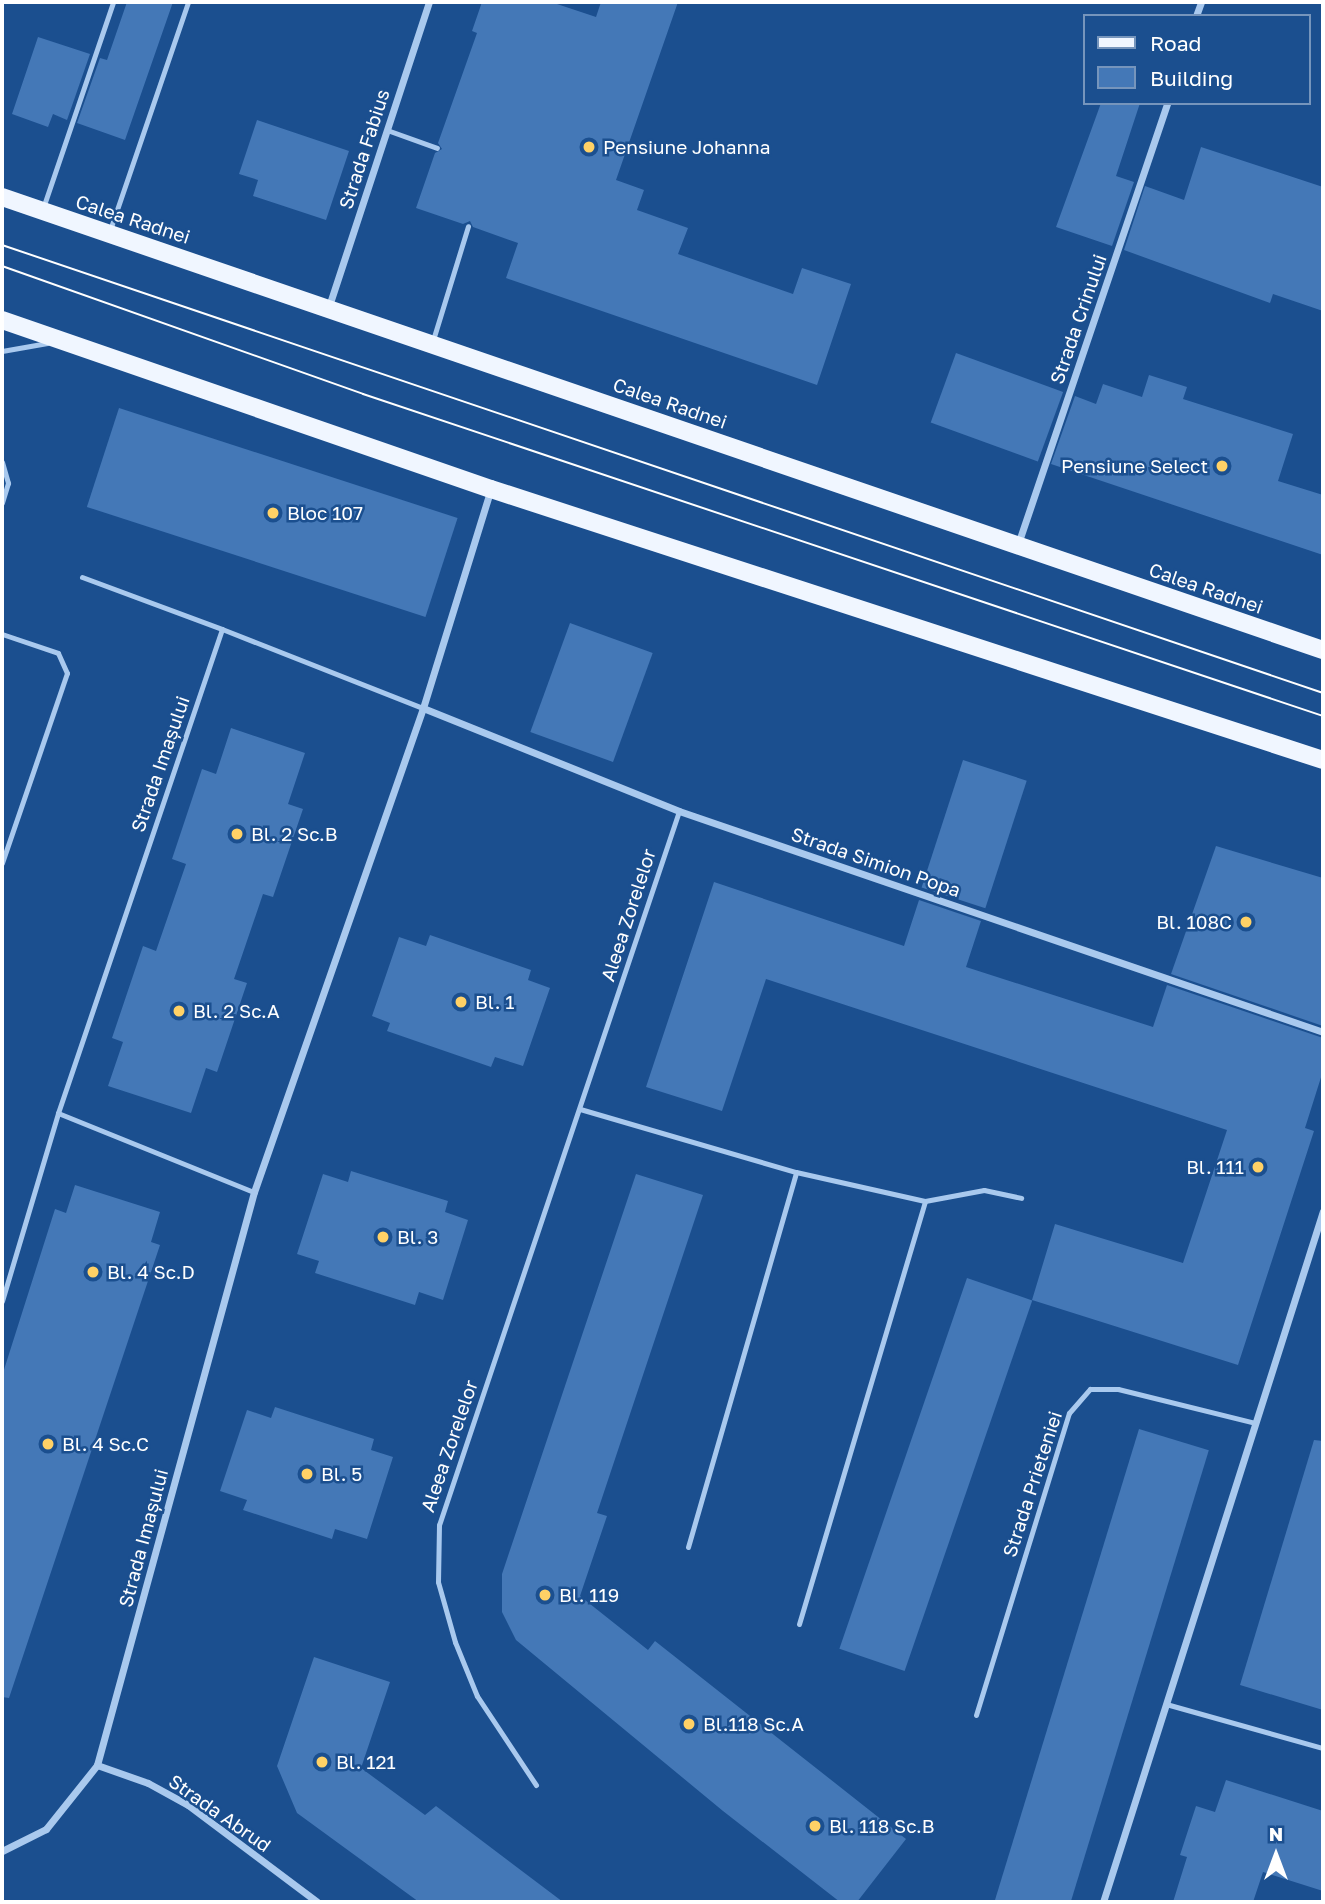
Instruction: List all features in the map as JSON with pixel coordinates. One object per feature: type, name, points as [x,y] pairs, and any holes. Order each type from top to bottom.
[{"type":"main road","name":"Calea Radnei","points":[[2,197],[330,306],[432,345],[1323,650]]},
{"type":"main road","points":[[2,320],[491,489],[1323,760]]},
{"type":"street","name":"Strada Fabius","points":[[330,306],[429,2]]},
{"type":"street","name":"Strada Crinului","points":[[1018,545],[1166,105]]},
{"type":"street","name":"Strada Imașului","points":[[2,1851],[46,1829],[97,1765],[254,1192],[423,708],[491,489]]},
{"type":"street","name":"Strada Simion Popa","points":[[423,708],[679,811],[1323,1032]]},
{"type":"street","points":[[1102,1902],[1323,1210]]},
{"type":"street","name":"Strada Abrud","points":[[97,1765],[148,1783],[188,1805],[317,1902]]},
{"type":"lane","points":[[42,211],[113,2]]},
{"type":"lane","points":[[109,233],[188,2]]},
{"type":"lane","points":[[387,130],[437,148]]},
{"type":"lane","points":[[432,345],[468,226]]},
{"type":"lane","points":[[2,351],[57,341]]},
{"type":"lane","points":[[2,462],[8,483],[2,503]]},
{"type":"lane","points":[[82,577],[423,708]]},
{"type":"lane","name":"Strada Imașului","points":[[2,1301],[58,1113],[222,629]]},
{"type":"lane","points":[[2,635],[58,653],[67,673],[2,863]]},
{"type":"lane","name":"Aleea Zorelelor","points":[[536,1785],[477,1696],[455,1642],[438,1582],[439,1525],[679,811]]},
{"type":"lane","points":[[580,1109],[796,1172],[925,1201],[984,1191],[1021,1198]]},
{"type":"lane","points":[[58,1113],[254,1192]]},
{"type":"lane","points":[[688,1547],[796,1172]]},
{"type":"lane","points":[[799,1624],[925,1201]]},
{"type":"lane","name":"Strada Prieteniei","points":[[975,1715],[1069,1413],[1090,1389],[1118,1389],[1255,1423]]},
{"type":"lane","points":[[1166,1704],[1323,1748]]},
{"type":"building","points":[[127,2],[173,2],[125,140],[77,123],[100,58],[107,60]]},
{"type":"building","points":[[482,2],[551,2],[596,17],[601,2],[678,2],[616,180],[644,190],[637,210],[688,228],[678,254],[793,294],[802,268],[851,284],[817,385],[506,278],[518,243],[473,227],[470,221],[463,224],[416,208],[435,153],[442,149],[438,143],[477,33],[472,31]]},
{"type":"building","points":[[38,37],[90,54],[67,120],[53,114],[48,127],[12,114]]},
{"type":"building","points":[[1100,105],[1139,105],[1116,176],[1134,182],[1112,246],[1056,227]]},
{"type":"building","points":[[257,120],[349,151],[326,220],[253,196],[258,180],[239,174]]},
{"type":"building","points":[[1201,147],[1323,187],[1323,311],[1273,294],[1270,303],[1124,250],[1145,186],[1184,200]]},
{"type":"building","points":[[956,353],[1063,392],[1038,462],[931,423]]},
{"type":"building","points":[[1149,375],[1187,387],[1183,399],[1293,434],[1278,481],[1323,495],[1323,555],[1051,464],[1075,396],[1096,404],[1103,384],[1142,397]]},
{"type":"building","name":"Bloc 107","points":[[119,408],[458,518],[425,617],[87,507]]},
{"type":"building","points":[[570,623],[653,653],[613,762],[530,732]]},
{"type":"building","points":[[231,728],[305,753],[288,804],[303,809],[273,897],[263,894],[234,979],[247,983],[217,1072],[206,1068],[191,1113],[108,1086],[123,1042],[112,1038],[143,946],[156,951],[186,864],[172,859],[202,769],[216,774]]},
{"type":"building","points":[[963,760],[1027,781],[985,908],[922,887]]},
{"type":"building","name":"Bl. 108C","points":[[1216,846],[1323,878],[1323,1026],[1171,974]]},
{"type":"building","points":[[714,882],[904,946],[919,900],[981,921],[966,967],[1153,1027],[1167,985],[1323,1038],[1323,1071],[1305,1128],[1314,1131],[1238,1365],[1032,1300],[1055,1224],[1183,1263],[1227,1130],[766,979],[722,1111],[646,1087]]},
{"type":"building","name":"Bl. 1","points":[[430,935],[531,970],[528,980],[550,988],[523,1066],[495,1057],[491,1067],[387,1031],[390,1023],[372,1016],[399,937],[426,946]]},
{"type":"building","name":"Bl. 3","points":[[351,1171],[448,1201],[445,1212],[468,1220],[443,1300],[419,1292],[415,1305],[315,1273],[319,1261],[297,1254],[323,1174],[348,1182]]},
{"type":"building","points":[[636,1174],[703,1195],[597,1513],[607,1516],[580,1596],[648,1650],[655,1641],[906,1839],[857,1902],[840,1902],[723,1811],[516,1640],[502,1612],[502,1574]]},
{"type":"building","points":[[75,1185],[160,1212],[151,1242],[160,1245],[9,1698],[2,1697],[2,1376],[55,1209],[66,1213]]},
{"type":"building","points":[[967,1278],[1032,1300],[905,1671],[839,1649]]},
{"type":"building","name":"Bl. 5","points":[[275,1407],[374,1439],[371,1450],[393,1457],[367,1539],[335,1529],[332,1539],[243,1510],[247,1500],[220,1491],[247,1410],[271,1418]]},
{"type":"building","points":[[1139,1429],[1209,1450],[1071,1902],[994,1902]]},
{"type":"building","points":[[1314,1440],[1323,1441],[1323,1710],[1240,1685]]},
{"type":"building","name":"Bl. 121","points":[[314,1657],[390,1682],[361,1768],[425,1815],[436,1806],[563,1902],[419,1902],[297,1813],[277,1766]]},
{"type":"building","points":[[1226,1780],[1323,1811],[1323,1891],[1263,1872],[1253,1902],[1173,1902],[1187,1857],[1180,1855],[1196,1806],[1215,1812]]},
{"type":"tram line","points":[[2,245],[1323,693]]},
{"type":"tram line","points":[[2,266],[363,394],[1323,716]]},
{"type":"place","name":"Pensiune Johanna","points":[[589,147]]},
{"type":"place","name":"Pensiune Select","points":[[1222,466]]},
{"type":"place","name":"Bloc 107","points":[[273,513]]},
{"type":"place","name":"Bl. 2 Sc.B","points":[[237,834]]},
{"type":"place","name":"Bl. 108C","points":[[1246,922]]},
{"type":"place","name":"Bl. 1","points":[[461,1002]]},
{"type":"place","name":"Bl. 2 Sc.A","points":[[179,1011]]},
{"type":"place","name":"Bl. 111","points":[[1258,1167]]},
{"type":"place","name":"Bl. 3","points":[[383,1237]]},
{"type":"place","name":"Bl. 4 Sc.D","points":[[93,1272]]},
{"type":"place","name":"Bl. 4 Sc.C","points":[[48,1444]]},
{"type":"place","name":"Bl. 5","points":[[307,1474]]},
{"type":"place","name":"Bl. 119","points":[[545,1595]]},
{"type":"place","name":"Bl.118 Sc.A","points":[[689,1724]]},
{"type":"place","name":"Bl. 121","points":[[322,1762]]},
{"type":"place","name":"Bl. 118 Sc.B","points":[[815,1826]]}]
